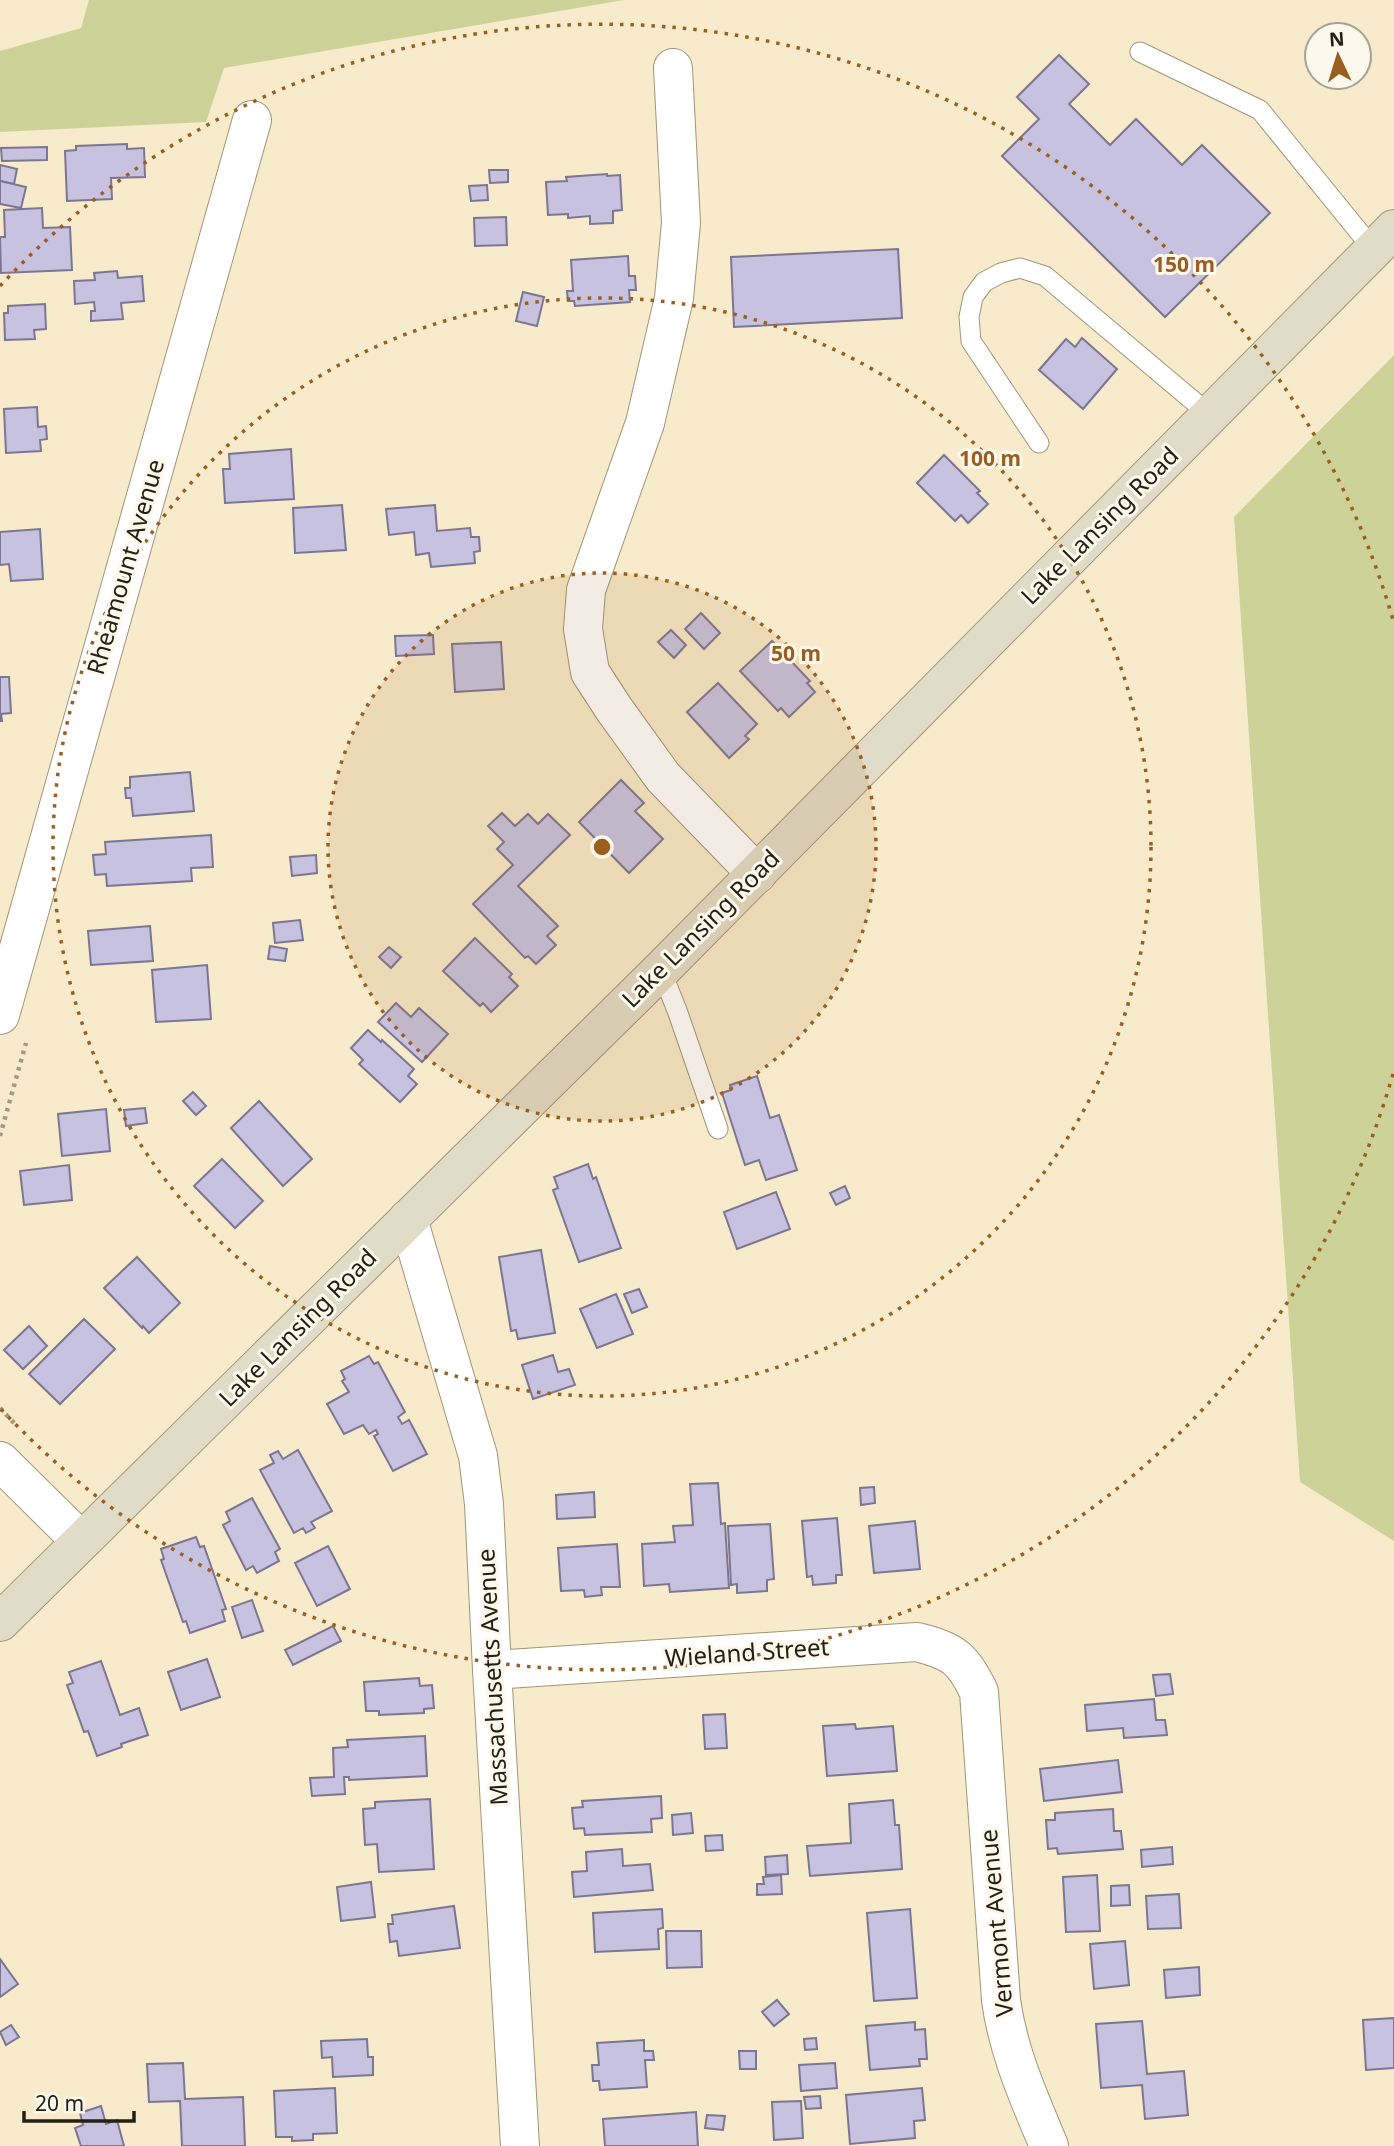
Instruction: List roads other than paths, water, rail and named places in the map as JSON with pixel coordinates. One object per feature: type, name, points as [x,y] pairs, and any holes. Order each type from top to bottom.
[{"type":"main road","name":"Lake Lansing Road","points":[[0,1622],[661,970],[1384,239]]},
{"type":"street","points":[[673,68],[681,223],[674,298],[645,423],[586,590],[583,629],[590,672],[663,778],[757,874]]},
{"type":"street","name":"Rheamount Avenue","points":[[0,1015],[252,120]]},
{"type":"street","name":"Massachusetts Avenue","points":[[408,1219],[478,1456],[484,1504],[520,2146]]},
{"type":"street","points":[[0,1461],[81,1541]]},
{"type":"street","name":"Wieland Street","points":[[492,1670],[916,1642],[944,1649],[968,1669],[979,1692]]},
{"type":"street","name":"Vermont Avenue","points":[[979,1692],[1005,2028],[1013,2056],[1049,2146]]},
{"type":"lane","points":[[1140,51],[1260,110],[1384,239]]},
{"type":"lane","points":[[1039,443],[971,341],[969,317],[973,297],[984,282],[1001,272],[1020,268],[1045,276],[1210,415]]},
{"type":"lane","points":[[661,970],[718,1129]]}]
